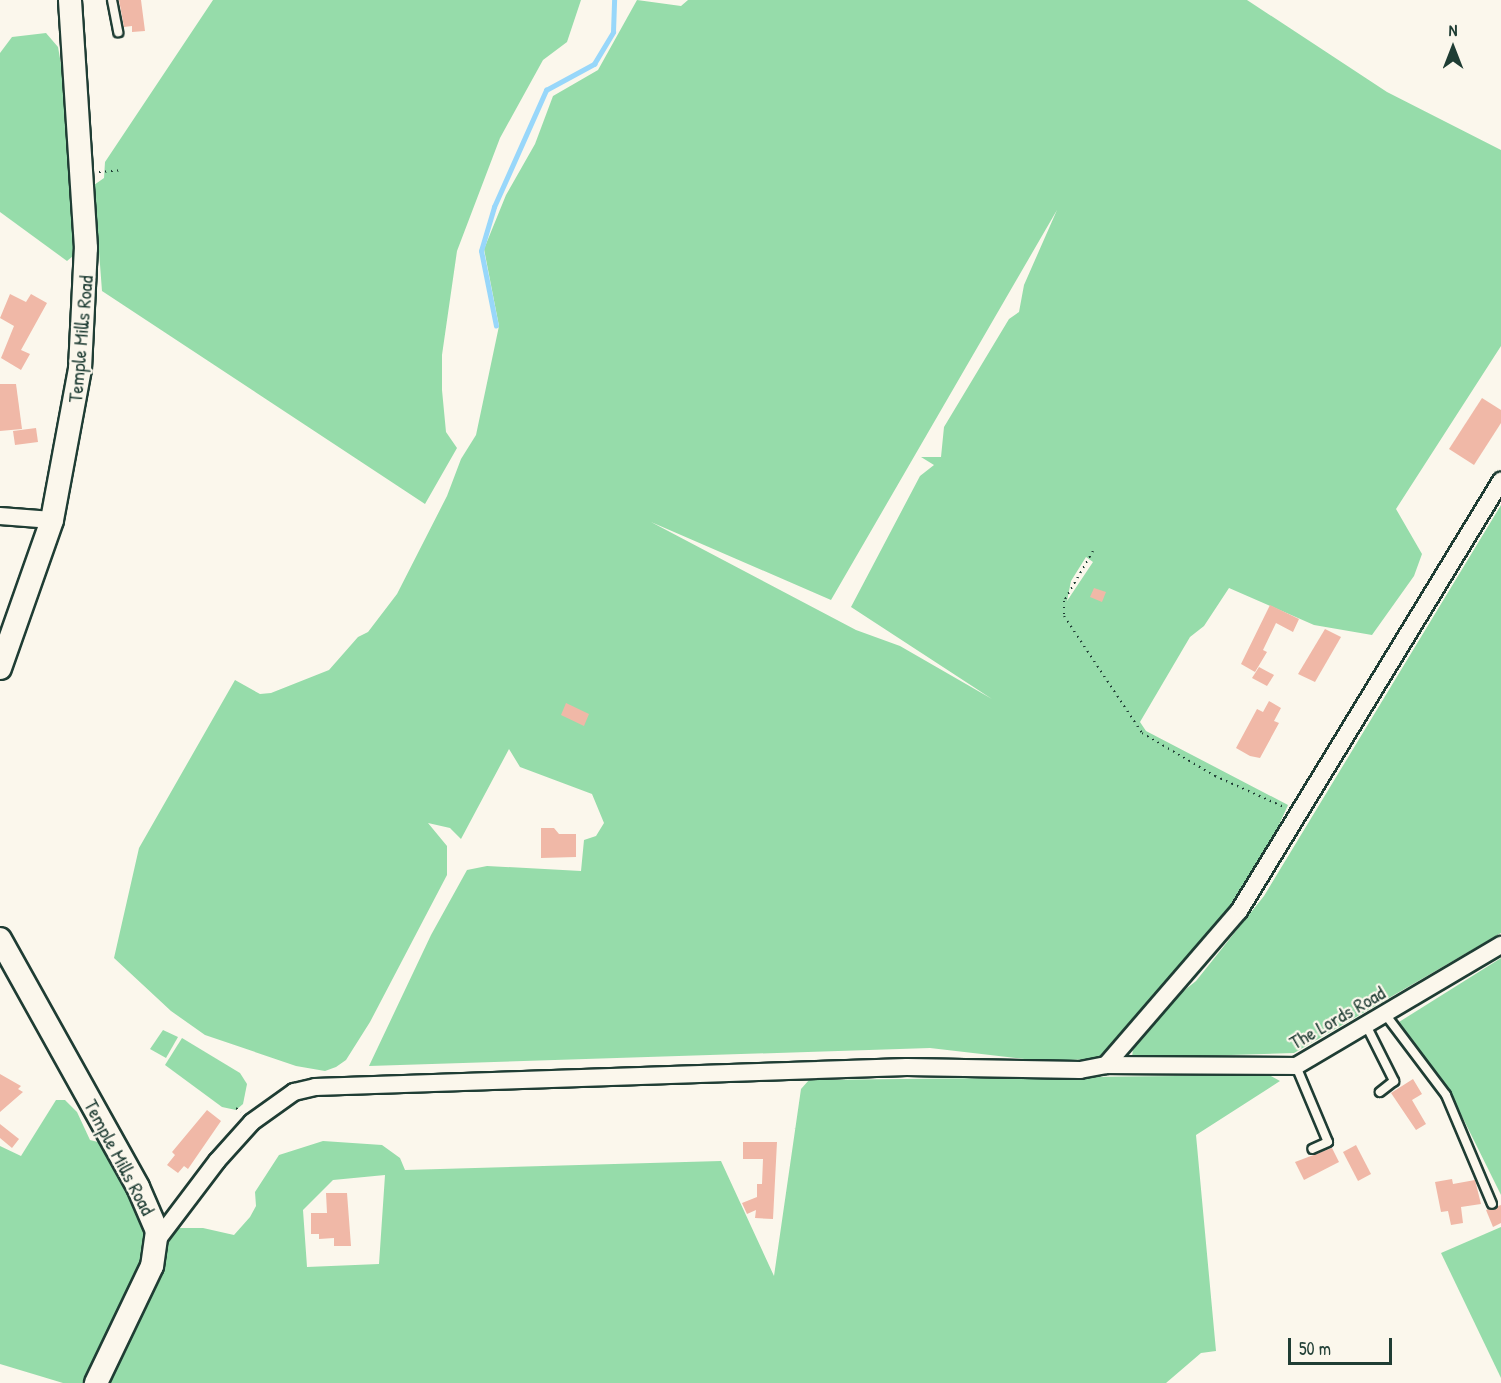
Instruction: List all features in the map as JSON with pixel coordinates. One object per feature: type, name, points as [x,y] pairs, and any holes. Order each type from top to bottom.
[{"type":"street","name":"Temple Mills Road","points":[[0,668],[52,520],[76,396],[87,282],[70,0]]},
{"type":"street","points":[[1106,1065],[1239,911],[1501,481]]},
{"type":"street","points":[[0,516],[52,520]]},
{"type":"street","name":"Temple Mills Road","points":[[0,939],[138,1187],[158,1239],[152,1266],[96,1383]]},
{"type":"street","name":"The Lords Road","points":[[158,1239],[217,1161],[252,1122],[294,1092],[315,1087],[907,1067],[1080,1070],[1106,1065],[1296,1066],[1501,945]]},
{"type":"lane","points":[[112,0],[118,33]]},
{"type":"lane","points":[[1385,1014],[1446,1095],[1492,1204]]},
{"type":"lane","points":[[1366,1025],[1394,1081],[1380,1092]]},
{"type":"lane","points":[[1296,1066],[1328,1142],[1312,1149]]},
{"type":"path","points":[[1093,551],[1064,601],[1064,616],[1142,733],[1265,801],[1301,812]]},
{"type":"green space","points":[[213,0],[581,0],[567,42],[543,60],[500,138],[457,251],[442,355],[442,390],[446,432],[457,448],[425,504],[102,291],[94,185],[104,178],[105,162]]},
{"type":"green space","points":[[637,0],[681,6],[688,0],[1247,0],[1387,92],[1501,150],[1501,346],[1396,509],[1422,554],[1414,576],[1372,635],[1314,625],[1229,588],[1204,626],[1190,637],[1140,722],[1146,731],[1288,805],[1264,858],[1227,914],[1110,1050],[1096,1059],[1042,1061],[930,1048],[369,1066],[431,935],[467,870],[487,866],[581,871],[584,840],[596,836],[604,823],[592,794],[520,767],[509,749],[461,839],[450,828],[428,823],[447,846],[447,875],[370,1022],[346,1060],[336,1067],[325,1071],[296,1066],[205,1035],[171,1011],[114,958],[139,848],[235,680],[260,694],[271,693],[329,670],[358,637],[368,632],[397,594],[447,496],[461,459],[476,435],[499,326],[484,249],[506,195],[535,144],[553,96],[598,70]],"holes":[[[1057,210],[1024,285],[1019,312],[1009,319],[944,427],[941,457],[921,457],[934,465],[920,476],[851,607],[992,699],[900,646],[856,630],[651,522],[831,600]],[[1086,557],[1093,562],[1067,601],[1071,581]]]},
{"type":"green space","points":[[46,33],[58,47],[62,70],[75,231],[73,256],[67,261],[0,212],[0,53],[12,37]]},
{"type":"green space","points":[[1501,505],[1501,933],[1294,1053],[1132,1058],[1133,1048],[1176,997],[1196,981],[1264,896]]},
{"type":"green space","points":[[1501,958],[1501,1195],[1447,1086],[1399,1022]]},
{"type":"green space","points":[[163,1030],[178,1037],[166,1058],[150,1049]]},
{"type":"green space","points":[[182,1038],[240,1073],[247,1084],[243,1104],[236,1110],[222,1107],[165,1065]]},
{"type":"green space","points":[[1269,1075],[1280,1081],[1196,1135],[1216,1351],[1201,1353],[1166,1383],[110,1383],[125,1351],[100,1361],[89,1383],[63,1383],[0,1364],[0,1146],[21,1156],[56,1100],[65,1100],[77,1112],[90,1140],[106,1144],[146,1228],[203,1228],[234,1235],[250,1217],[256,1206],[255,1192],[279,1155],[323,1141],[382,1145],[400,1158],[405,1170],[721,1161],[774,1276],[801,1089],[809,1080]],"holes":[[[385,1175],[379,1264],[307,1267],[303,1210],[333,1180]]]},
{"type":"green space","points":[[1501,1227],[1501,1378],[1441,1253]]},
{"type":"building","points":[[119,0],[141,0],[145,31],[132,32],[132,26],[124,27]]},
{"type":"building","points":[[10,294],[26,302],[31,294],[47,303],[21,350],[30,354],[21,370],[1,358],[14,326],[0,318]]},
{"type":"building","points":[[0,384],[16,384],[22,429],[0,431]]},
{"type":"building","points":[[1482,398],[1501,410],[1501,423],[1474,465],[1449,449]]},
{"type":"building","points":[[36,428],[38,442],[15,445],[13,431]]},
{"type":"building","points":[[1094,588],[1106,592],[1102,602],[1090,597]]},
{"type":"building","points":[[1270,605],[1299,619],[1293,632],[1276,623],[1263,650],[1267,652],[1255,672],[1241,664]]},
{"type":"building","points":[[1325,629],[1341,637],[1315,682],[1298,674]]},
{"type":"building","points":[[1259,667],[1274,675],[1267,686],[1252,678]]},
{"type":"building","points":[[1269,701],[1281,708],[1274,721],[1279,723],[1260,758],[1250,756],[1236,748],[1257,709],[1263,712]]},
{"type":"building","points":[[566,703],[589,714],[584,726],[561,715]]},
{"type":"building","points":[[541,828],[554,828],[559,834],[576,834],[576,857],[541,858]]},
{"type":"building","points":[[0,1074],[21,1086],[18,1089],[23,1092],[0,1112]]},
{"type":"building","points":[[1413,1079],[1422,1094],[1412,1100],[1426,1124],[1416,1130],[1391,1093]]},
{"type":"building","points":[[207,1110],[221,1121],[188,1169],[184,1166],[178,1173],[167,1165],[175,1155],[172,1152]]},
{"type":"building","points":[[0,1124],[19,1139],[12,1148],[0,1138]]},
{"type":"building","points":[[743,1142],[777,1142],[773,1219],[755,1218],[756,1210],[747,1214],[742,1203],[757,1197],[757,1184],[762,1184],[763,1159],[743,1159]]},
{"type":"building","points":[[1356,1145],[1371,1174],[1358,1181],[1343,1152]]},
{"type":"building","points":[[1332,1148],[1339,1162],[1304,1180],[1295,1162]]},
{"type":"building","points":[[1452,1179],[1453,1184],[1475,1180],[1481,1204],[1461,1207],[1463,1223],[1451,1225],[1448,1211],[1441,1212],[1435,1182]]},
{"type":"building","points":[[326,1193],[347,1193],[351,1246],[334,1246],[334,1238],[319,1239],[319,1234],[311,1234],[311,1213],[327,1213]]},
{"type":"building","points":[[1501,1205],[1501,1223],[1493,1227],[1486,1210]]},
{"type":"waterway","points":[[496,326],[481,251],[494,207],[546,90],[594,64],[613,32],[614,0]]}]
